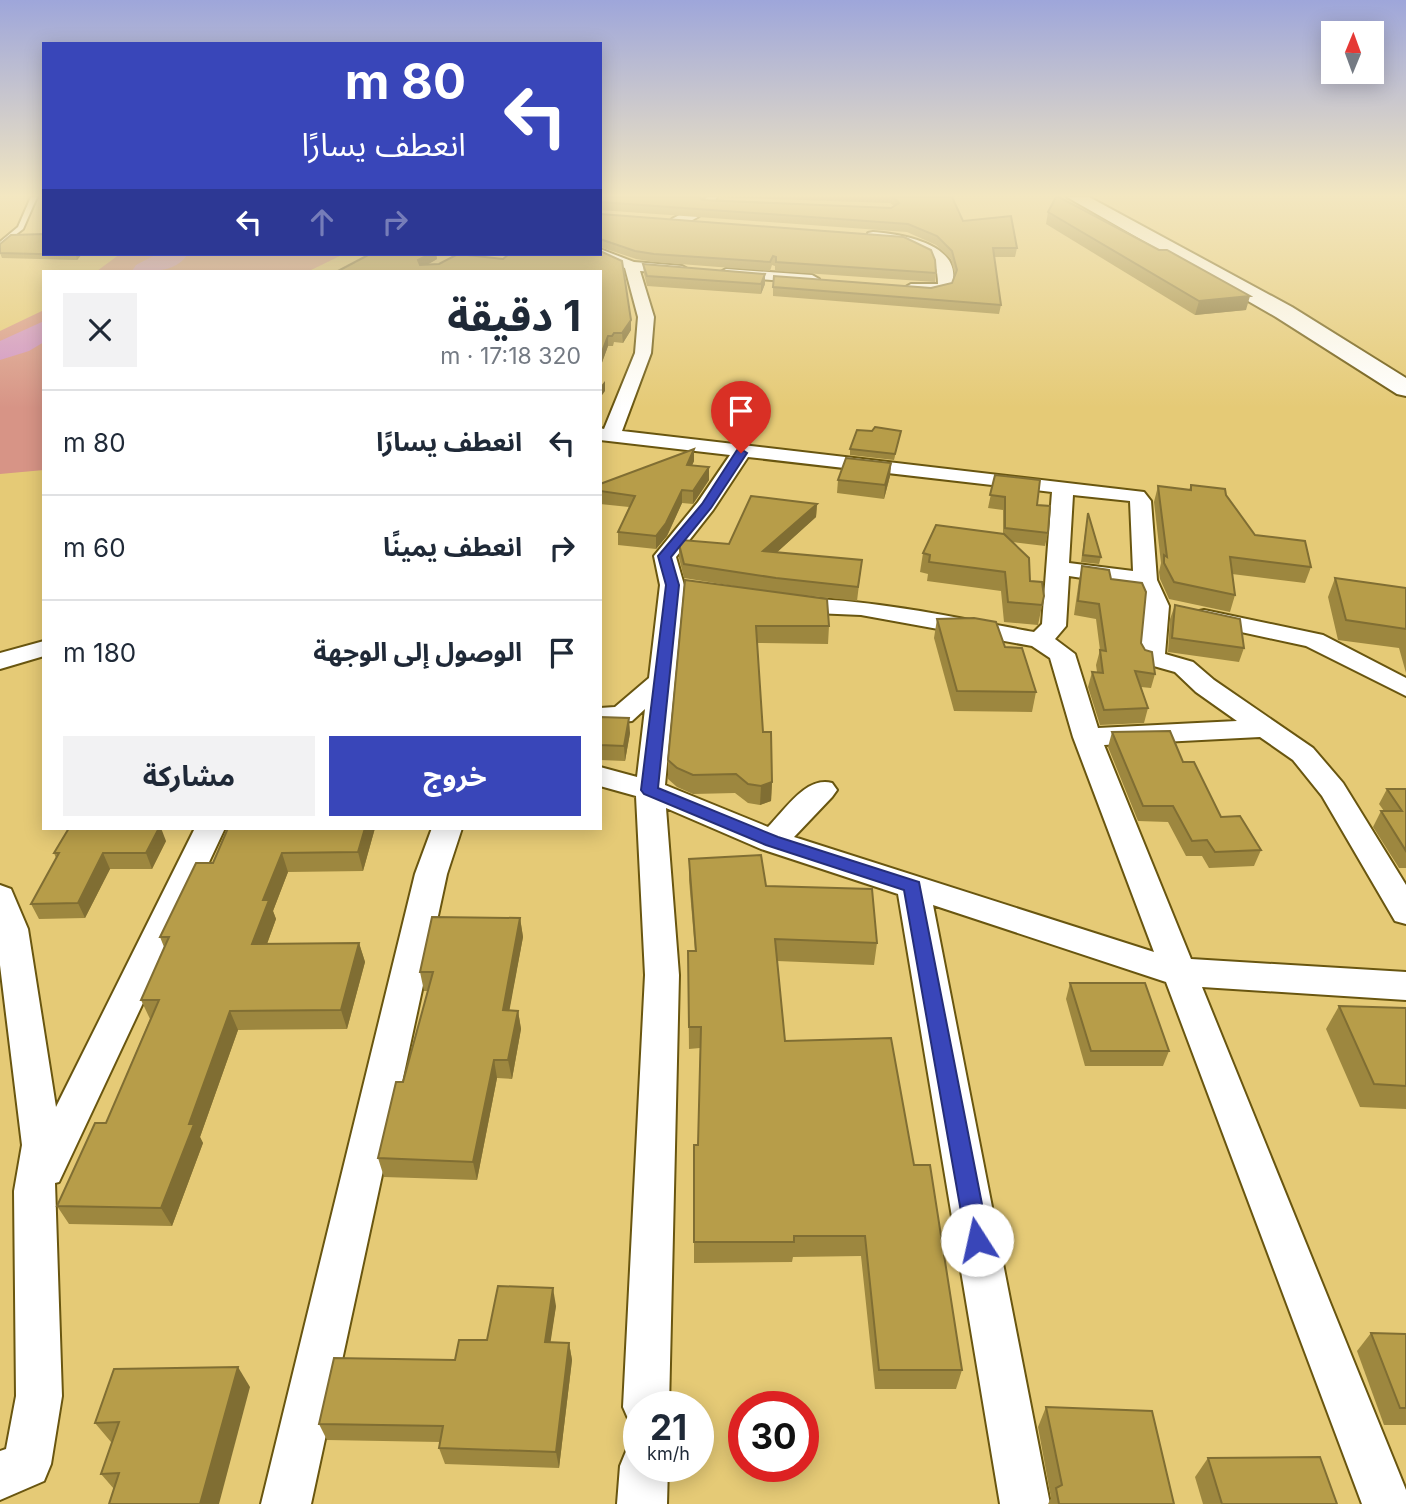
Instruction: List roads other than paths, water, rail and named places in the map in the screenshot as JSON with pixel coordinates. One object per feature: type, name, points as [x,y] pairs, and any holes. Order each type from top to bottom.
[{"type":"main road","points":[[1203,267],[1405,383]]},
{"type":"main road","points":[[1208,267],[1405,383]]},
{"type":"street","points":[[633,267],[646,317],[642,353],[605,435],[741,453],[1137,496],[1141,501],[1145,580],[1157,606],[1152,658],[1184,667],[1205,686],[1303,754],[1333,790],[1406,912]]},
{"type":"street","points":[[656,267],[823,280],[829,273]]},
{"type":"street","points":[[709,272],[717,267]]},
{"type":"street","points":[[891,286],[930,290],[945,287],[945,267]]},
{"type":"street","points":[[647,1391],[662,975],[650,790],[663,679],[685,587],[665,556],[706,506],[741,453]]},
{"type":"street","points":[[1039,640],[1054,626],[1063,486]]},
{"type":"street","points":[[1059,568],[1145,580]]},
{"type":"street","points":[[762,600],[861,608],[1039,640],[1062,654],[1087,737],[1176,972],[1387,1504]]},
{"type":"street","points":[[1157,606],[1314,640],[1406,688]]},
{"type":"street","points":[[0,661],[42,649]]},
{"type":"street","points":[[602,716],[621,715],[663,679]]},
{"type":"street","points":[[1087,737],[1268,728]]},
{"type":"street","points":[[602,777],[650,790],[772,841],[1176,972],[1406,986]]},
{"type":"street","points":[[772,841],[822,790]]},
{"type":"street","points":[[34,1191],[209,830]]},
{"type":"street","points":[[286,1504],[431,874],[446,830]]},
{"type":"street","points":[[913,886],[1025,1504]]},
{"type":"street","points":[[0,897],[12,929],[41,1145],[34,1191],[39,1396],[27,1464],[0,1476]]},
{"type":"street","points":[[642,1504],[643,1482]]},
{"type":"waterway","points":[[147,270],[152,267]]},
{"type":"waterway","points":[[0,351],[18,345],[42,331]]}]
